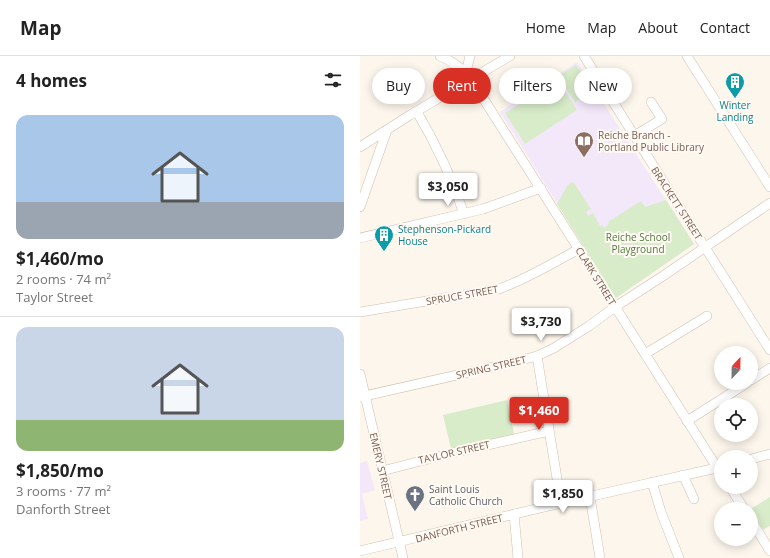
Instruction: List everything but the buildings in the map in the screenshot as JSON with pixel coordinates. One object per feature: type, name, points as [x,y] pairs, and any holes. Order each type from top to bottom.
[{"type":"street","points":[[440,56],[458,68]]},
{"type":"street","points":[[469,68],[470,56]]},
{"type":"street","points":[[483,68],[510,56]]},
{"type":"street","name":"BRACKETT STREET","points":[[584,56],[770,350]]},
{"type":"street","points":[[688,56],[770,187]]},
{"type":"street","points":[[360,147],[433,100]]},
{"type":"street","points":[[634,136],[662,119],[651,102]]},
{"type":"street","name":"CLARK STREET","points":[[487,104],[687,421],[714,461]]},
{"type":"street","points":[[417,112],[428,131],[450,177],[464,214]]},
{"type":"street","points":[[360,207],[387,130]]},
{"type":"street","points":[[360,238],[464,214],[541,188]]},
{"type":"street","name":"SPRING STREET","points":[[363,396],[537,356],[565,341],[770,203]]},
{"type":"street","name":"SPRUCE STREET","points":[[360,312],[499,289],[529,276],[579,249]]},
{"type":"street","points":[[645,354],[707,316]]},
{"type":"street","points":[[537,356],[561,503]]},
{"type":"street","points":[[758,376],[770,368]]},
{"type":"street","name":"EMERY STREET","points":[[360,374],[363,396],[403,558]]},
{"type":"street","points":[[687,421],[736,390]]},
{"type":"street","name":"TAYLOR STREET","points":[[382,471],[424,459],[549,430]]},
{"type":"street","points":[[758,457],[770,454]]},
{"type":"street","name":"DANFORTH STREET","points":[[360,551],[652,482],[683,475],[714,471]]},
{"type":"street","points":[[683,475],[694,499]]},
{"type":"street","points":[[652,482],[661,512],[679,558]]},
{"type":"street","points":[[590,497],[600,558]]},
{"type":"street","points":[[514,514],[518,558]]},
{"type":"street","points":[[758,531],[770,551]]},
{"type":"shaded area","points":[[577,62],[581,68],[574,68],[574,104],[604,104],[694,244],[616,298],[500,112],[512,104],[566,104],[566,69]]},
{"type":"shaded area","points":[[367,461],[375,490],[362,494],[368,519],[360,521],[360,463]]},
{"type":"green space","points":[[576,65],[578,68],[574,68],[574,100],[566,88],[566,71]]},
{"type":"green space","points":[[566,93],[577,110],[525,144],[505,113],[519,104],[566,104]]},
{"type":"green space","name":"Reiche School Playground","points":[[572,182],[591,209],[586,212],[588,216],[593,213],[600,226],[602,225],[604,228],[609,224],[608,222],[641,201],[645,207],[666,200],[694,244],[616,298],[557,204],[567,186]]},
{"type":"green space","points":[[507,400],[515,438],[452,453],[443,415]]},
{"type":"green space","points":[[770,497],[770,526],[763,530],[758,521],[758,505]]},
{"type":"place","name":"Winter Landing","points":[[735,99]]},
{"type":"place","name":"Reiche Branch - Portland Public Library","points":[[584,158]]},
{"type":"place","name":"Stephenson-Pickard House","points":[[384,252]]},
{"type":"place","name":"Saint Louis Catholic Church","points":[[415,512]]}]
